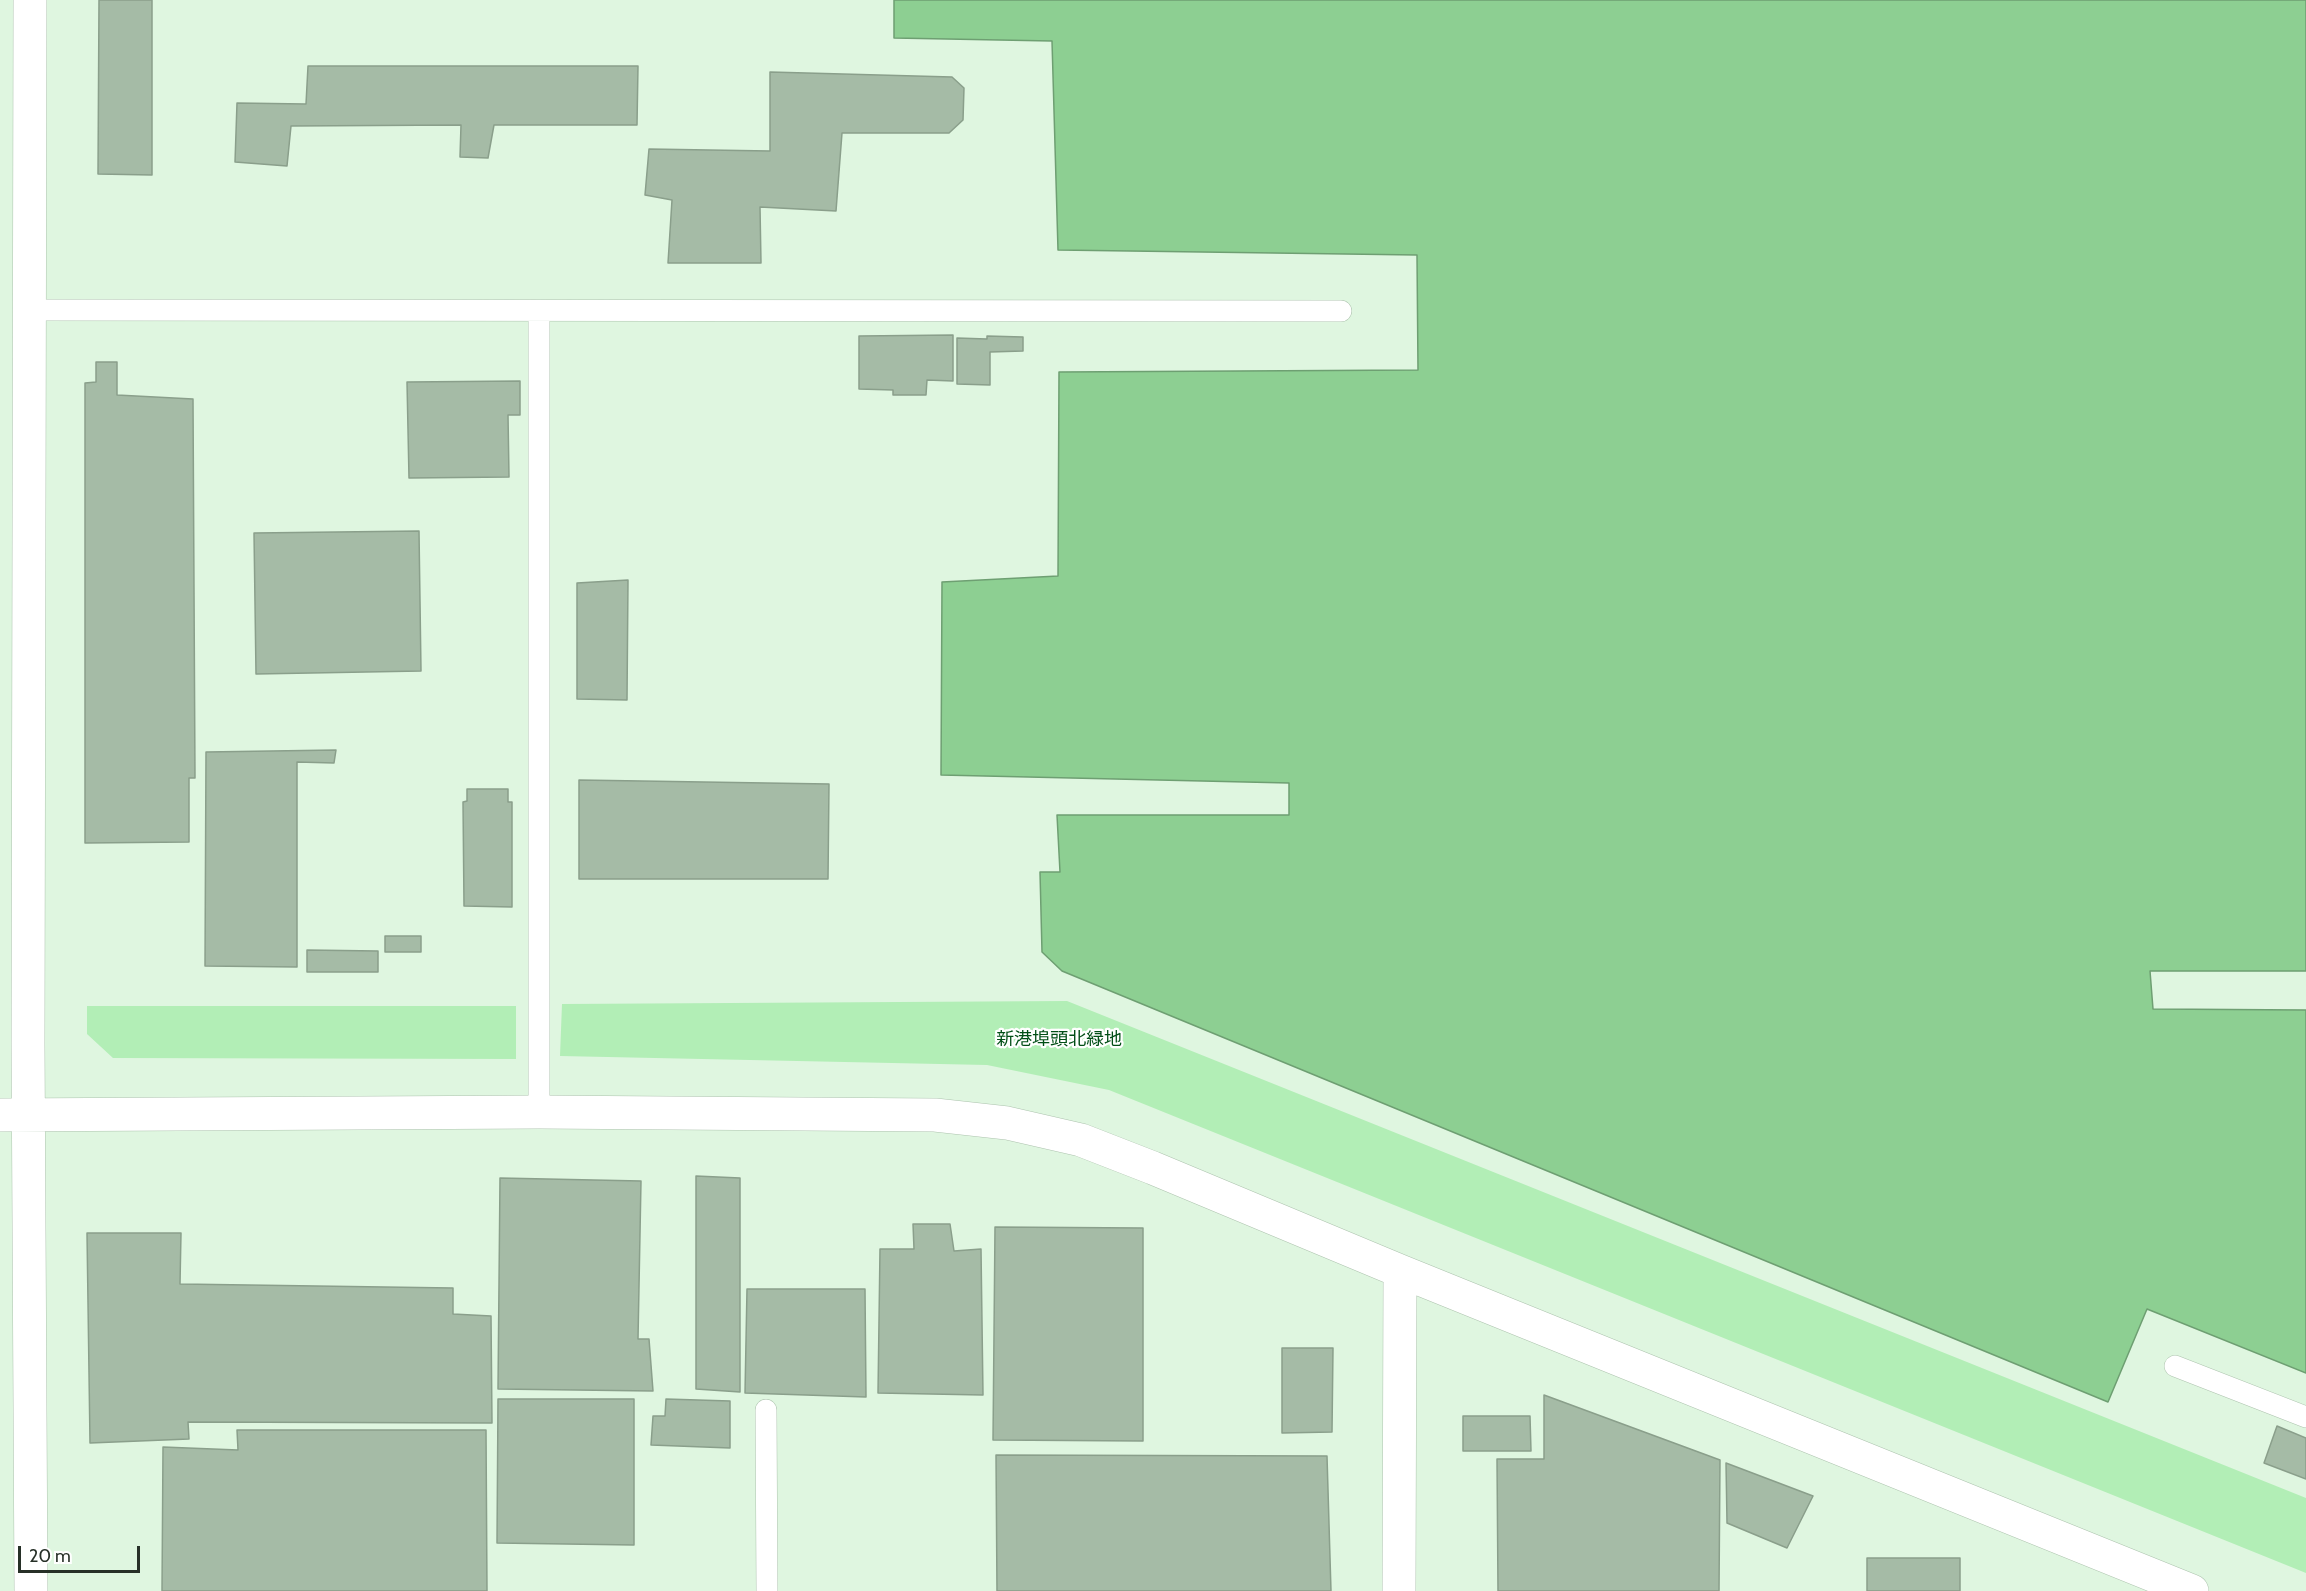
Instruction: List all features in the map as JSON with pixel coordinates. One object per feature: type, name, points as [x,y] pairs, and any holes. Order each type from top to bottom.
[{"type":"street","points":[[30,0],[29,310],[14,1115],[31,1591]]},
{"type":"street","points":[[14,1115],[539,1112],[935,1114],[1007,1123],[1082,1140],[1153,1168],[1400,1271],[2192,1591]]},
{"type":"street","points":[[1399,1591],[1400,1271]]},
{"type":"lane","points":[[29,310],[1341,311]]},
{"type":"lane","points":[[538,312],[539,1112]]},
{"type":"lane","points":[[2175,1366],[2306,1417]]},
{"type":"lane","points":[[766,1410],[767,1591]]},
{"type":"green space","name":"新港埠頭北緑地","points":[[1067,1001],[2306,1498],[2306,1573],[1109,1090],[987,1065],[560,1056],[562,1004]]},
{"type":"green space","points":[[87,1006],[516,1006],[516,1059],[113,1058],[87,1034]]},
{"type":"shaded area","points":[[894,0],[2306,0],[2306,971],[2150,971],[2153,1009],[2306,1010],[2306,1373],[2147,1309],[2108,1402],[1062,971],[1042,952],[1040,872],[1060,872],[1057,815],[1289,815],[1289,783],[941,775],[942,582],[1058,576],[1059,372],[1418,370],[1417,255],[1058,250],[1052,41],[894,38]]},
{"type":"building","points":[[99,0],[152,0],[152,175],[98,174]]},
{"type":"building","points":[[308,66],[638,66],[637,125],[494,125],[488,158],[460,157],[461,125],[291,126],[287,166],[235,162],[237,103],[306,104]]},
{"type":"building","points":[[770,72],[952,77],[964,88],[963,120],[949,133],[842,133],[836,211],[760,207],[761,263],[668,263],[672,200],[645,195],[649,149],[770,151]]},
{"type":"building","points":[[953,335],[953,381],[927,380],[926,395],[893,395],[893,390],[859,389],[859,336]]},
{"type":"building","points":[[987,336],[1023,337],[1023,351],[990,352],[990,385],[957,384],[957,338],[987,339]]},
{"type":"building","points":[[96,362],[117,362],[117,395],[193,399],[195,778],[189,778],[189,842],[85,843],[85,383],[96,382]]},
{"type":"building","points":[[520,381],[520,415],[508,415],[509,477],[409,478],[407,382]]},
{"type":"building","points":[[419,531],[421,671],[256,674],[254,533]]},
{"type":"building","points":[[628,580],[627,700],[577,699],[577,583]]},
{"type":"building","points":[[336,750],[334,763],[297,762],[297,967],[205,966],[206,752]]},
{"type":"building","points":[[579,780],[829,784],[828,879],[579,879]]},
{"type":"building","points":[[467,789],[508,789],[508,802],[512,802],[512,907],[464,906],[463,802],[467,801]]},
{"type":"building","points":[[385,936],[421,936],[421,952],[385,952]]},
{"type":"building","points":[[307,950],[378,951],[378,972],[307,972]]},
{"type":"building","points":[[696,1176],[740,1178],[740,1392],[696,1389]]},
{"type":"building","points":[[500,1178],[641,1181],[638,1339],[649,1339],[653,1391],[498,1389]]},
{"type":"building","points":[[913,1224],[950,1224],[954,1251],[981,1249],[983,1395],[878,1393],[880,1249],[914,1249]]},
{"type":"building","points":[[995,1227],[1143,1228],[1143,1441],[993,1440]]},
{"type":"building","points":[[87,1233],[181,1233],[180,1284],[453,1288],[453,1314],[491,1316],[492,1423],[188,1422],[189,1439],[90,1443]]},
{"type":"building","points":[[747,1289],[865,1289],[866,1397],[745,1393]]},
{"type":"building","points":[[1282,1348],[1333,1348],[1332,1432],[1282,1433]]},
{"type":"building","points":[[1544,1395],[1720,1460],[1719,1591],[1498,1591],[1497,1459],[1544,1459]]},
{"type":"building","points":[[498,1399],[634,1399],[634,1545],[497,1543]]},
{"type":"building","points":[[666,1399],[730,1401],[730,1448],[651,1445],[653,1416],[665,1416]]},
{"type":"building","points":[[1463,1416],[1530,1416],[1531,1451],[1463,1451]]},
{"type":"building","points":[[2277,1426],[2306,1438],[2306,1479],[2264,1463]]},
{"type":"building","points":[[237,1430],[486,1430],[487,1591],[162,1591],[163,1447],[238,1450]]},
{"type":"building","points":[[996,1455],[1327,1456],[1331,1591],[997,1591]]},
{"type":"building","points":[[1726,1463],[1813,1496],[1787,1548],[1727,1523]]},
{"type":"building","points":[[1867,1558],[1960,1558],[1960,1591],[1867,1591]]}]
